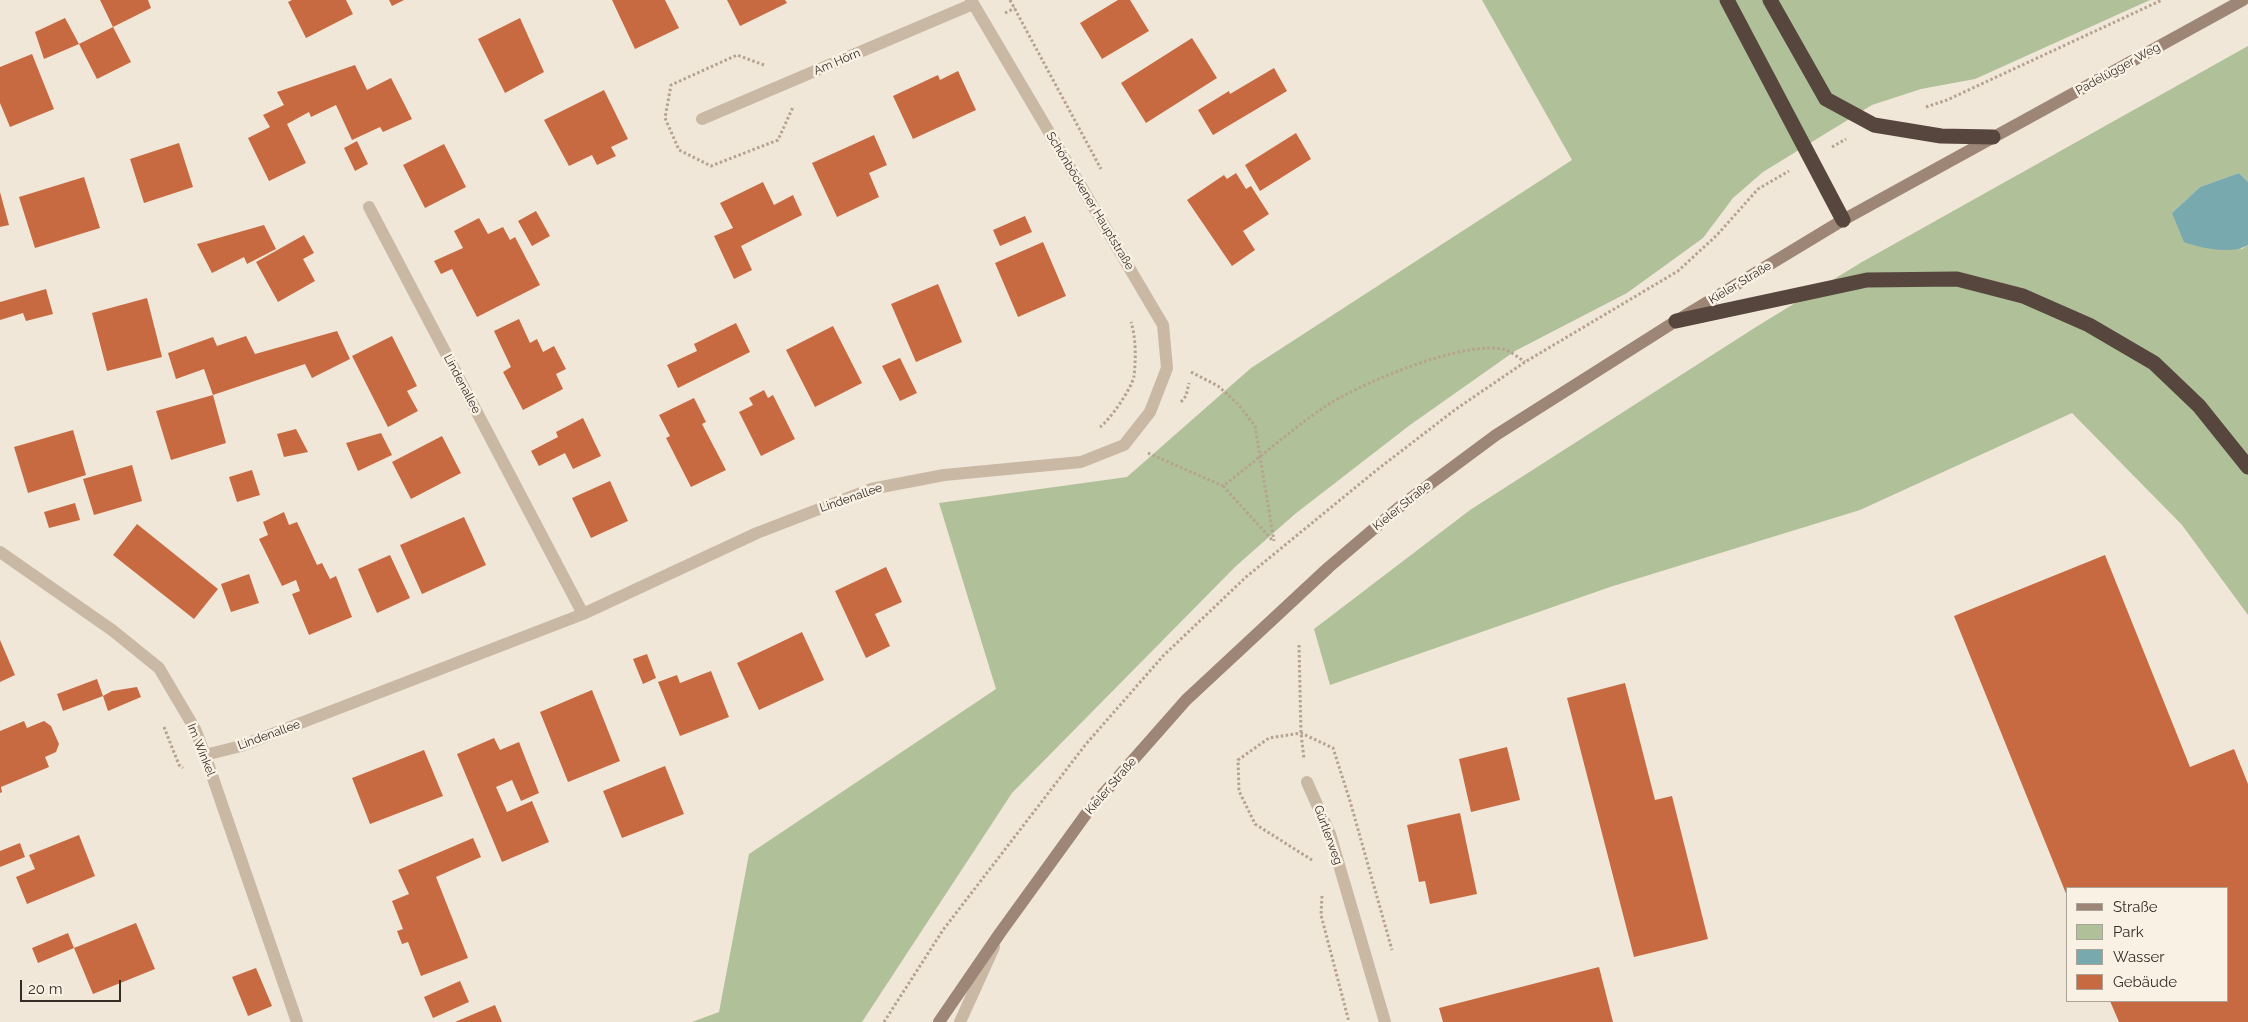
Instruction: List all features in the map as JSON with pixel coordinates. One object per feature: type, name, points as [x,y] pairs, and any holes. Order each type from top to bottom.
[{"type":"highway","points":[[1728,0],[1843,220]]},
{"type":"highway","points":[[1770,0],[1826,99],[1874,125],[1941,136],[1993,138]]},
{"type":"highway","points":[[1676,321],[1867,280],[1957,279],[2014,293],[2089,326],[2154,363],[2199,406],[2248,468]]},
{"type":"main road","name":"Padelügger Weg","points":[[1993,138],[2243,0]]},
{"type":"main road","name":"Kieler Straße","points":[[940,1022],[1000,933],[1089,810],[1186,700],[1329,567],[1403,504],[1496,435],[1676,321],[1843,220],[1993,138]]},
{"type":"street","name":"Am Hörn","points":[[702,119],[972,2]]},
{"type":"street","name":"Schönböckener Hauptstraße","points":[[972,2],[1163,325],[1167,368],[1150,412],[1124,445]]},
{"type":"street","name":"Lindenallee","points":[[369,207],[583,614]]},
{"type":"street","name":"Lindenallee","points":[[205,755],[241,746],[583,614],[757,533],[870,489],[944,474],[1080,462],[1124,445]]},
{"type":"street","name":"Im Winkel","points":[[0,552],[112,630],[159,668],[195,729],[298,1022]]},
{"type":"street","name":"Gürtlerweg","points":[[1307,782],[1330,834],[1385,1022]]},
{"type":"street","points":[[960,1022],[1000,933]]},
{"type":"path","points":[[1098,428],[1108,421],[1134,377],[1134,331],[1128,313]]},
{"type":"path","points":[[884,1022],[943,930],[1086,744],[1163,656],[1246,577],[1378,469],[1456,409],[1525,362],[1505,350],[1490,349],[1448,355],[1389,373],[1323,408],[1223,486]]},
{"type":"path","points":[[1124,445],[1153,454],[1223,486],[1274,541],[1255,426],[1218,386],[1192,372],[1167,368]]},
{"type":"path","points":[[1299,645],[1301,733],[1307,782]]},
{"type":"path","points":[[160,718],[179,765],[215,784]]},
{"type":"green space","points":[[1482,0],[2150,0],[1975,79],[1921,89],[1872,105],[1763,172],[1733,198],[1703,238],[1627,293],[1515,351],[1410,425],[1295,514],[1236,566],[1012,793],[862,1022],[692,1022],[719,1012],[749,854],[996,689],[939,503],[1127,477],[1251,368],[1572,160]]},
{"type":"green space","points":[[2248,46],[2248,182],[2239,173],[2200,187],[2172,213],[2242,249],[2248,245],[2248,615],[2182,525],[2072,413],[1860,510],[1610,587],[1330,685],[1314,629],[1470,510],[1756,327],[1862,262]]},
{"type":"water","points":[[2239,173],[2248,182],[2248,245],[2234,250],[2225,250],[2184,242],[2172,213],[2200,187]]},
{"type":"building","points":[[100,0],[148,0],[151,8],[113,27]]},
{"type":"building","points":[[292,0],[346,0],[353,14],[306,38],[288,2]]},
{"type":"building","points":[[389,0],[404,0],[392,6]]},
{"type":"building","points":[[612,0],[665,0],[679,28],[635,49]]},
{"type":"building","points":[[727,0],[785,0],[787,3],[740,26]]},
{"type":"building","points":[[1118,0],[1130,0],[1149,31],[1102,59],[1080,23]]},
{"type":"building","points":[[65,18],[79,44],[44,59],[35,32]]},
{"type":"building","points":[[520,18],[544,72],[505,93],[478,39]]},
{"type":"building","points":[[113,27],[131,62],[97,79],[79,44]]},
{"type":"building","points":[[1192,38],[1217,78],[1146,123],[1121,83]]},
{"type":"building","points":[[32,54],[54,109],[10,127],[0,103],[0,67]]},
{"type":"building","points":[[355,65],[367,90],[391,78],[412,119],[383,132],[380,127],[352,140],[336,105],[311,117],[309,112],[287,124],[306,163],[269,181],[248,138],[270,127],[263,115],[284,105],[277,92]]},
{"type":"building","points":[[1274,68],[1287,91],[1213,135],[1198,110],[1229,91],[1230,94]]},
{"type":"building","points":[[958,71],[976,110],[913,139],[893,96],[938,75],[940,80]]},
{"type":"building","points":[[604,90],[628,139],[611,147],[616,156],[597,165],[592,155],[569,166],[544,120]]},
{"type":"building","points":[[1296,133],[1311,159],[1260,191],[1245,165]]},
{"type":"building","points":[[874,135],[887,165],[869,173],[879,197],[837,217],[812,163]]},
{"type":"building","points":[[357,141],[368,164],[355,171],[344,148]]},
{"type":"building","points":[[179,143],[193,187],[144,203],[130,159]]},
{"type":"building","points":[[444,144],[466,187],[425,208],[403,165]]},
{"type":"building","points":[[1236,173],[1246,189],[1251,186],[1269,214],[1243,231],[1255,250],[1232,266],[1187,200],[1224,175],[1227,179]]},
{"type":"building","points":[[84,177],[100,228],[35,248],[19,197]]},
{"type":"building","points":[[763,182],[774,205],[793,195],[802,215],[741,246],[752,270],[734,279],[714,236],[733,228],[720,203]]},
{"type":"building","points":[[0,192],[9,225],[0,227]]},
{"type":"building","points":[[536,211],[550,236],[532,246],[518,221]]},
{"type":"building","points":[[1025,216],[1032,232],[1000,246],[993,230]]},
{"type":"building","points":[[479,218],[488,234],[503,227],[510,240],[515,237],[540,285],[477,317],[452,269],[441,274],[434,261],[463,248],[454,231]]},
{"type":"building","points":[[264,225],[276,249],[247,264],[244,257],[212,273],[197,244]]},
{"type":"building","points":[[304,235],[314,253],[303,259],[315,281],[278,302],[256,262]]},
{"type":"building","points":[[1043,242],[1066,296],[1018,317],[995,263]]},
{"type":"building","points":[[938,284],[962,342],[916,362],[891,304]]},
{"type":"building","points":[[46,289],[53,314],[26,321],[23,313],[0,320],[0,302]]},
{"type":"building","points":[[147,298],[162,357],[107,371],[92,313]]},
{"type":"building","points":[[519,319],[530,343],[537,339],[543,352],[554,346],[566,369],[556,374],[563,389],[523,410],[503,372],[511,367],[494,331]]},
{"type":"building","points":[[736,323],[750,352],[678,388],[667,365],[697,351],[694,344]]},
{"type":"building","points":[[833,326],[862,383],[815,407],[786,350]]},
{"type":"building","points":[[337,331],[350,359],[312,378],[305,364],[213,395],[204,369],[176,379],[168,353],[213,337],[217,346],[246,336],[255,354]]},
{"type":"building","points":[[392,336],[417,386],[407,391],[418,411],[388,427],[352,356]]},
{"type":"building","points":[[900,358],[917,393],[900,401],[882,366]]},
{"type":"building","points":[[764,390],[768,398],[773,395],[795,439],[761,456],[739,412],[753,405],[749,398]]},
{"type":"building","points":[[213,395],[226,443],[171,460],[156,411]]},
{"type":"building","points":[[694,398],[706,422],[702,424],[726,470],[691,487],[666,438],[670,436],[659,415]]},
{"type":"building","points":[[583,418],[601,456],[573,469],[565,453],[539,466],[531,451],[558,437],[556,432]]},
{"type":"building","points":[[296,429],[308,452],[284,457],[277,434]]},
{"type":"building","points":[[73,430],[86,475],[28,493],[14,447]]},
{"type":"building","points":[[381,433],[392,455],[358,471],[346,443]]},
{"type":"building","points":[[442,436],[461,473],[411,499],[392,462]]},
{"type":"building","points":[[132,465],[142,501],[94,515],[83,479]]},
{"type":"building","points":[[252,470],[260,495],[237,502],[229,477]]},
{"type":"building","points":[[610,481],[628,521],[591,538],[572,498]]},
{"type":"building","points":[[75,503],[80,520],[49,528],[44,512]]},
{"type":"building","points":[[284,512],[289,525],[297,522],[317,565],[322,563],[330,579],[336,576],[352,617],[309,635],[292,594],[300,591],[296,580],[282,586],[259,539],[268,535],[263,522]]},
{"type":"building","points":[[464,517],[486,565],[422,594],[400,545]]},
{"type":"building","points":[[137,524],[218,589],[194,619],[113,555]]},
{"type":"building","points":[[390,555],[410,598],[377,613],[358,569]]},
{"type":"building","points":[[2105,555],[2190,767],[2234,749],[2248,784],[2248,1022],[2119,1022],[2110,1002],[2228,1002],[2228,887],[2066,887],[2066,894],[1954,616]]},
{"type":"building","points":[[886,567],[902,602],[875,614],[890,646],[866,658],[835,591]]},
{"type":"building","points":[[249,574],[259,603],[231,612],[221,584]]},
{"type":"building","points":[[802,632],[824,680],[759,710],[737,663]]},
{"type":"building","points":[[0,640],[15,675],[0,682]]},
{"type":"building","points":[[647,654],[656,678],[643,684],[633,659]]},
{"type":"building","points":[[711,671],[729,717],[680,736],[658,682],[677,675],[680,683]]},
{"type":"building","points":[[97,679],[103,696],[63,711],[57,694]]},
{"type":"building","points":[[1625,683],[1655,800],[1672,796],[1708,939],[1634,957],[1567,698]]},
{"type":"building","points":[[137,687],[141,697],[108,711],[103,696],[112,691]]},
{"type":"building","points":[[592,690],[620,761],[568,782],[540,712]]},
{"type":"building","points":[[24,721],[27,728],[44,721],[51,726],[59,744],[56,752],[45,757],[49,767],[1,787],[2,792],[0,793],[0,731]]},
{"type":"building","points":[[494,738],[500,750],[519,742],[539,793],[521,801],[512,780],[496,787],[507,812],[532,801],[549,842],[502,862],[457,754]]},
{"type":"building","points":[[1507,747],[1520,800],[1471,812],[1459,759]]},
{"type":"building","points":[[424,750],[443,796],[370,824],[352,778]]},
{"type":"building","points":[[665,766],[684,814],[622,838],[603,791]]},
{"type":"building","points":[[1460,813],[1477,894],[1430,904],[1425,881],[1419,882],[1407,825]]},
{"type":"building","points":[[79,835],[95,876],[27,904],[16,877],[35,869],[29,855]]},
{"type":"building","points":[[473,838],[481,857],[436,877],[468,958],[421,976],[408,942],[402,944],[397,931],[403,929],[392,901],[409,894],[398,870]]},
{"type":"building","points":[[20,843],[25,857],[0,867],[0,851]]},
{"type":"building","points":[[136,923],[155,969],[93,994],[74,948]]},
{"type":"building","points":[[68,933],[74,948],[38,963],[32,948]]},
{"type":"building","points":[[1599,967],[1613,1022],[1443,1022],[1439,1008]]},
{"type":"building","points":[[256,968],[272,1006],[248,1016],[232,977]]},
{"type":"building","points":[[460,981],[469,1002],[433,1018],[424,997]]},
{"type":"building","points":[[495,1005],[502,1022],[455,1022]]}]
